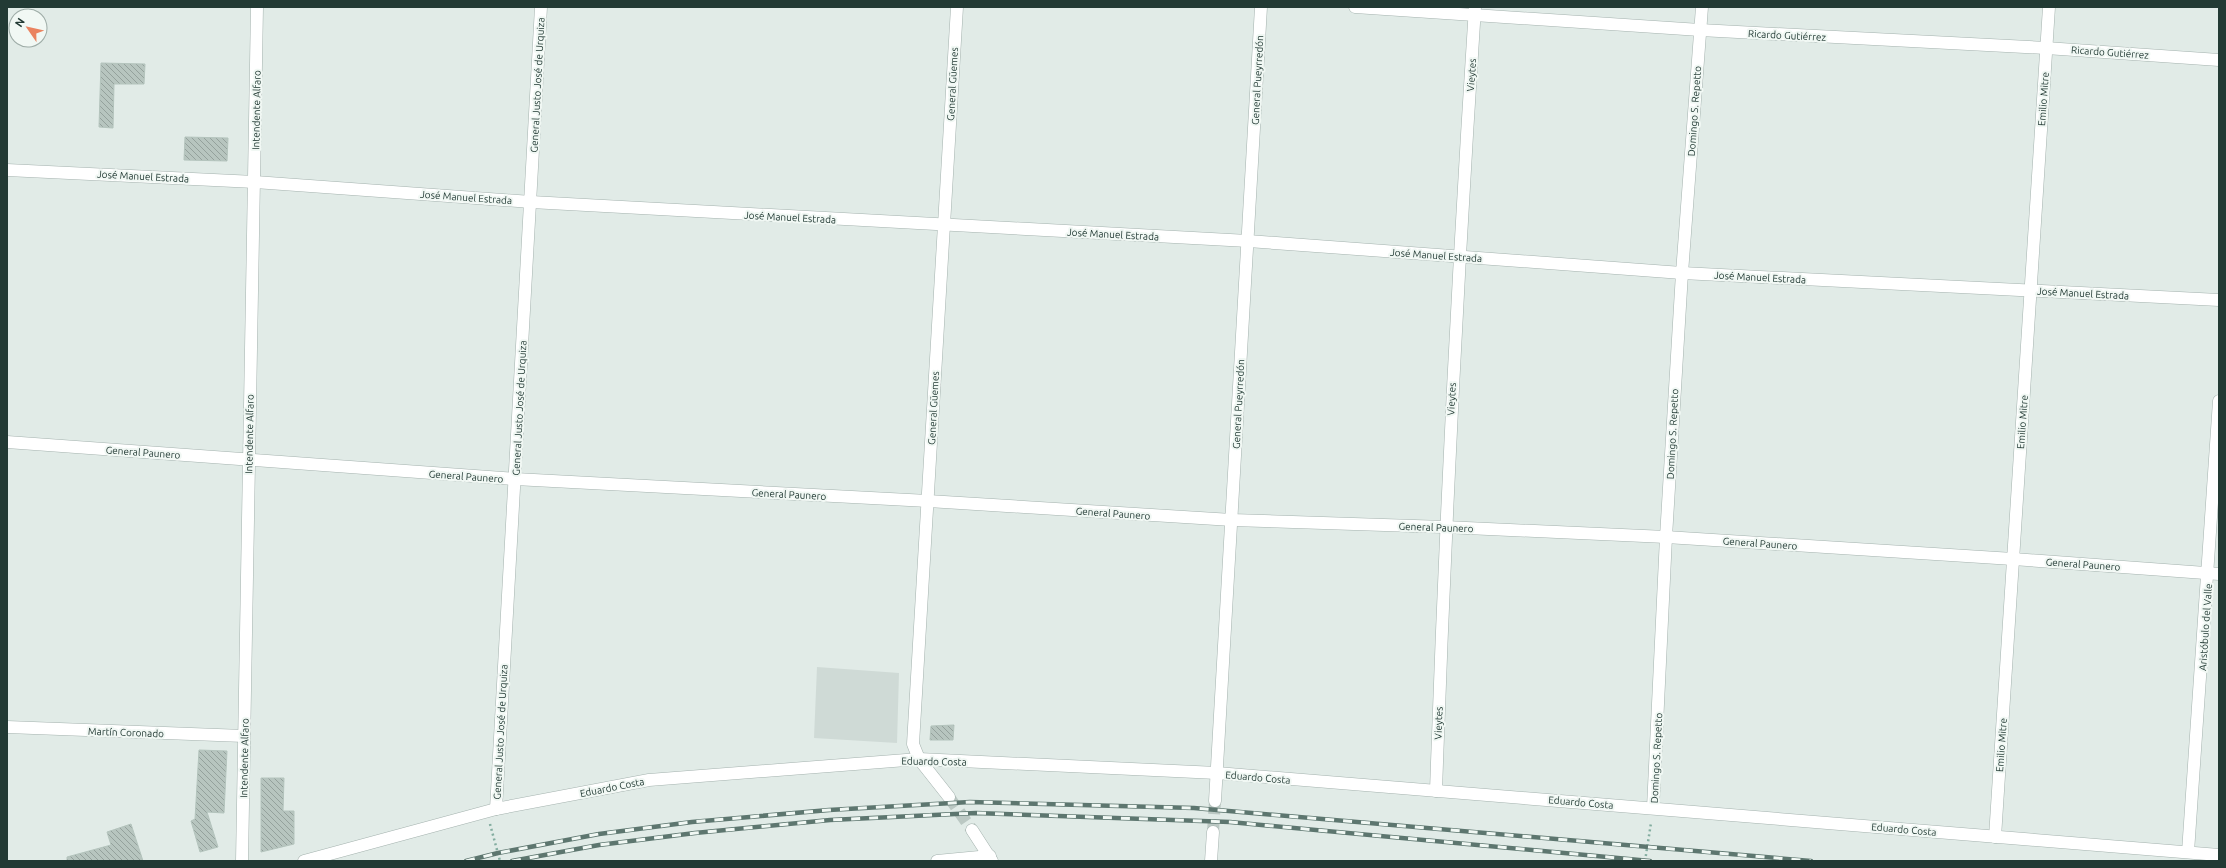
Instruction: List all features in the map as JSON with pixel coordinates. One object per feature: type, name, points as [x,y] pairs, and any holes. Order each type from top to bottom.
[{"type":"street","name":"Intendente Alfaro","points":[[242,861],[257,7]]},
{"type":"street","name":"General Justo José de Urquiza","points":[[491,811],[515,479],[541,7]]},
{"type":"street","name":"General Güemes","points":[[949,797],[919,760],[913,744],[957,7]]},
{"type":"street","name":"General Pueyrredón","points":[[1215,801],[1261,7]]},
{"type":"street","name":"Ricardo Gutiérrez","points":[[1355,7],[1475,11],[1700,30],[2046,48],[2219,60]]},
{"type":"street","name":"Domingo S. Repetto","points":[[1654,808],[1666,538],[1682,273],[1702,7]]},
{"type":"street","name":"Emilio Mitre","points":[[1995,837],[2048,7]]},
{"type":"street","name":"Vieytes","points":[[1436,791],[1445,527],[1458,256],[1475,11]]},
{"type":"street","name":"José Manuel Estrada","points":[[7,170],[255,182],[531,202],[944,226],[1248,240],[1682,273],[2219,300]]},
{"type":"street","name":"Aristóbulo del Valle","points":[[2188,852],[2214,573],[2219,401]]},
{"type":"street","name":"General Paunero","points":[[7,442],[515,479],[928,501],[1232,520],[1445,527],[1666,538],[2214,573]]},
{"type":"street","name":"Martín Coronado","points":[[7,727],[244,736]]},
{"type":"street","name":"Eduardo Costa","points":[[304,861],[491,811],[649,780],[919,760],[1217,773],[2219,855]]},
{"type":"street","points":[[972,830],[991,859]]},
{"type":"street","points":[[1211,861],[1213,832]]},
{"type":"street","points":[[937,861],[991,859]]},
{"type":"path","name":"Domingo S. Repetto","points":[[1646,861],[1654,808]]},
{"type":"path","points":[[491,811],[500,861]]},
{"type":"shaded area","points":[[817,667],[899,673],[897,743],[814,738]]},
{"type":"building","points":[[101,63],[145,64],[144,84],[114,84],[113,128],[99,127]]},
{"type":"building","points":[[185,137],[228,138],[227,161],[184,160]]},
{"type":"building","points":[[954,725],[953,740],[930,740],[931,726]]},
{"type":"building","points":[[199,750],[227,751],[224,813],[207,812],[218,847],[200,852],[191,821],[195,819]]},
{"type":"building","points":[[261,778],[284,778],[283,811],[294,811],[294,844],[261,852]]},
{"type":"building","points":[[131,824],[143,861],[67,861],[67,857],[111,845],[107,832]]},
{"type":"tunnel","points":[[949,797],[972,830]]},
{"type":"tunnel","points":[[1213,832],[1215,801]]},
{"type":"railway","points":[[466,861],[498,853],[599,834],[692,822],[829,810],[970,802],[1194,808],[1811,861]]},
{"type":"railway","points":[[512,861],[599,845],[695,833],[830,820],[976,813],[1230,822],[1650,861]]}]
